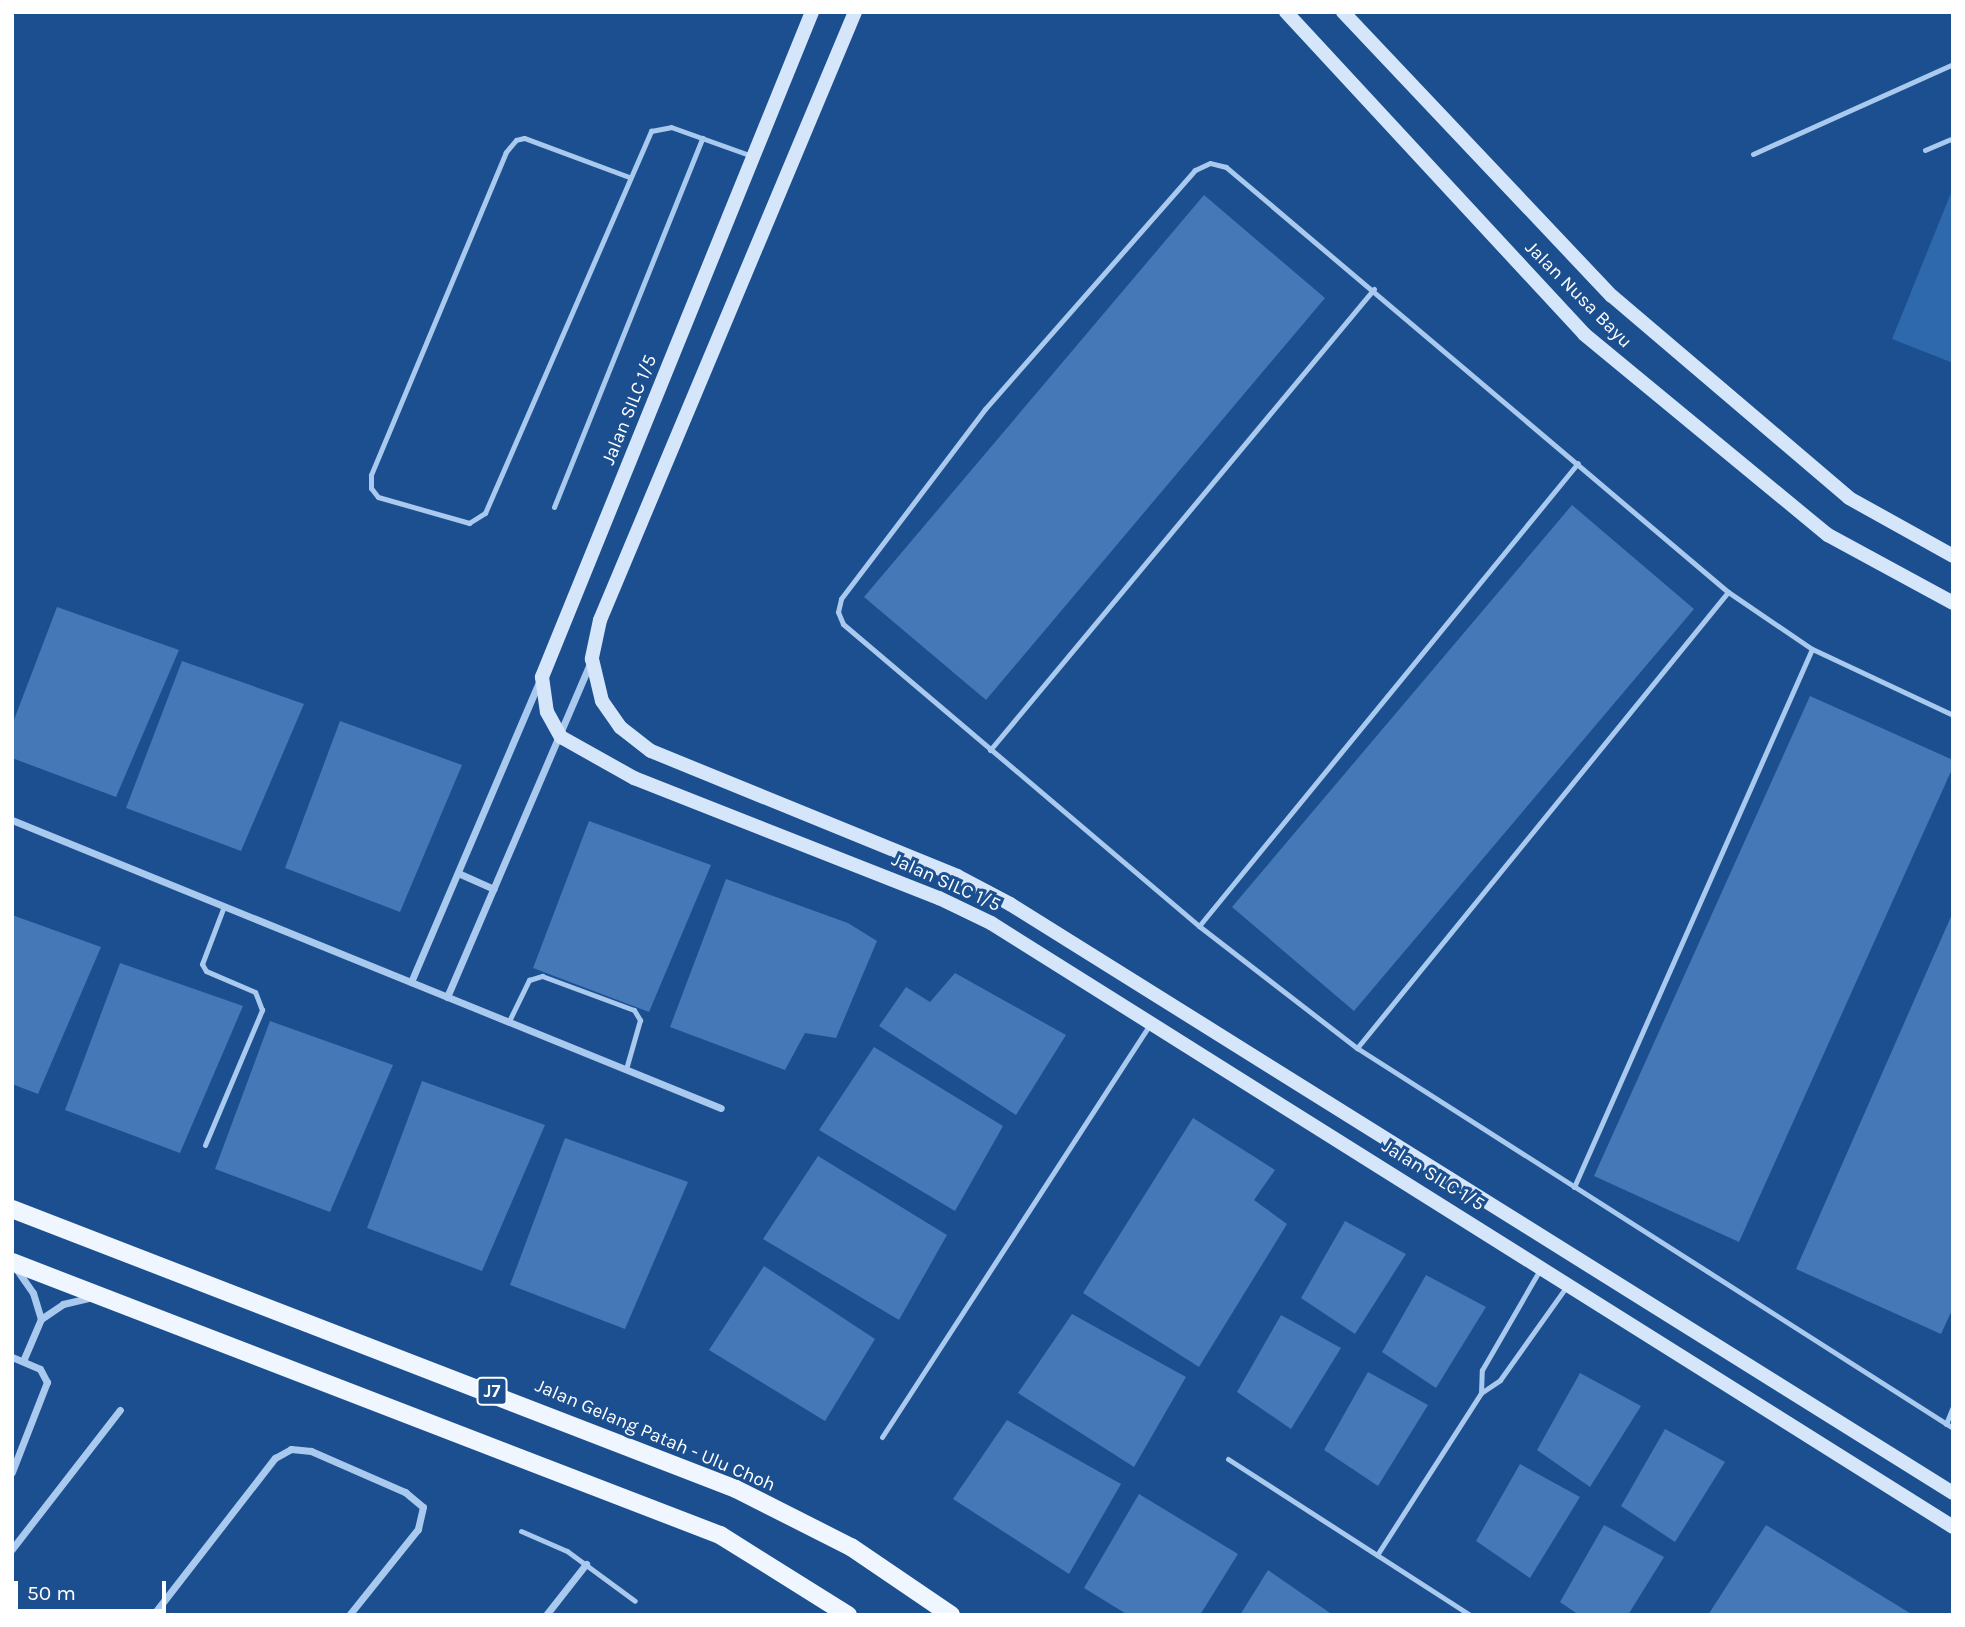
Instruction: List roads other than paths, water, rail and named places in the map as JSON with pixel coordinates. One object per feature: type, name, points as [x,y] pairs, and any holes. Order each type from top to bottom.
[{"type":"main road","name":"Jalan Gelang Patah - Ulu Choh","points":[[12,1209],[736,1489],[851,1547],[951,1615]]},
{"type":"main road","points":[[12,1264],[607,1488],[720,1535],[848,1615]]},
{"type":"street","name":"Jalan SILC 1/5","points":[[542,677],[812,12]]},
{"type":"street","name":"Jalan SILC 1/5","points":[[855,12],[600,620],[592,659],[602,701],[620,727],[651,751],[957,876],[1010,904],[1953,1493]]},
{"type":"street","name":"Jalan Nusa Bayu","points":[[1286,12],[1584,334],[1828,535],[1953,603]]},
{"type":"street","name":"Jalan Nusa Bayu","points":[[1343,12],[1612,296],[1849,498],[1953,556]]},
{"type":"street","points":[[447,997],[561,737],[592,659]]},
{"type":"street","points":[[542,677],[547,712],[561,737]]},
{"type":"street","points":[[411,982],[542,677]]},
{"type":"street","name":"Jalan SILC 1/5","points":[[561,737],[634,778],[981,918],[1542,1266],[1953,1527]]},
{"type":"street","points":[[12,820],[721,1108]]},
{"type":"street","points":[[458,873],[494,889]]},
{"type":"street","points":[[12,1264],[33,1293],[41,1319]]},
{"type":"street","points":[[23,1361],[41,1319],[78,1298],[100,1298]]},
{"type":"street","points":[[12,1357],[40,1368],[47,1382],[12,1472]]},
{"type":"street","points":[[12,1549],[120,1410]]},
{"type":"street","points":[[153,1615],[275,1458],[291,1449],[311,1451],[405,1492],[423,1507],[418,1529],[349,1615]]},
{"type":"street","points":[[546,1615],[586,1564]]},
{"type":"lane","points":[[1753,154],[1953,64]]},
{"type":"lane","points":[[629,177],[524,138],[516,140],[506,152],[371,475],[371,488],[378,496],[469,523],[485,513],[651,131],[671,127],[752,156]]},
{"type":"lane","points":[[554,507],[702,138]]},
{"type":"lane","points":[[1925,150],[1953,138]]},
{"type":"lane","points":[[1953,715],[1812,649],[1728,592],[1374,289],[1226,167],[1210,163],[1195,170],[985,409],[841,599],[838,612],[843,624],[1199,926],[1357,1048],[1953,1428]]},
{"type":"lane","points":[[990,750],[1374,289]]},
{"type":"lane","points":[[1199,926],[1578,463]]},
{"type":"lane","points":[[1357,1048],[1728,592]]},
{"type":"lane","points":[[1574,1187],[1812,649]]},
{"type":"lane","points":[[205,1144],[262,1010],[256,992],[206,971],[202,964],[224,905]]},
{"type":"lane","points":[[509,1021],[529,979],[542,976],[634,1010],[640,1020],[626,1069]]},
{"type":"lane","points":[[882,1437],[1151,1023]]},
{"type":"lane","points":[[1481,1392],[1482,1370],[1542,1266]]},
{"type":"lane","points":[[1377,1555],[1481,1392],[1500,1380],[1569,1283]]},
{"type":"lane","points":[[1945,1424],[1953,1407]]},
{"type":"lane","points":[[1228,1459],[1470,1615]]},
{"type":"lane","points":[[522,1531],[586,1564],[635,1601]]}]
